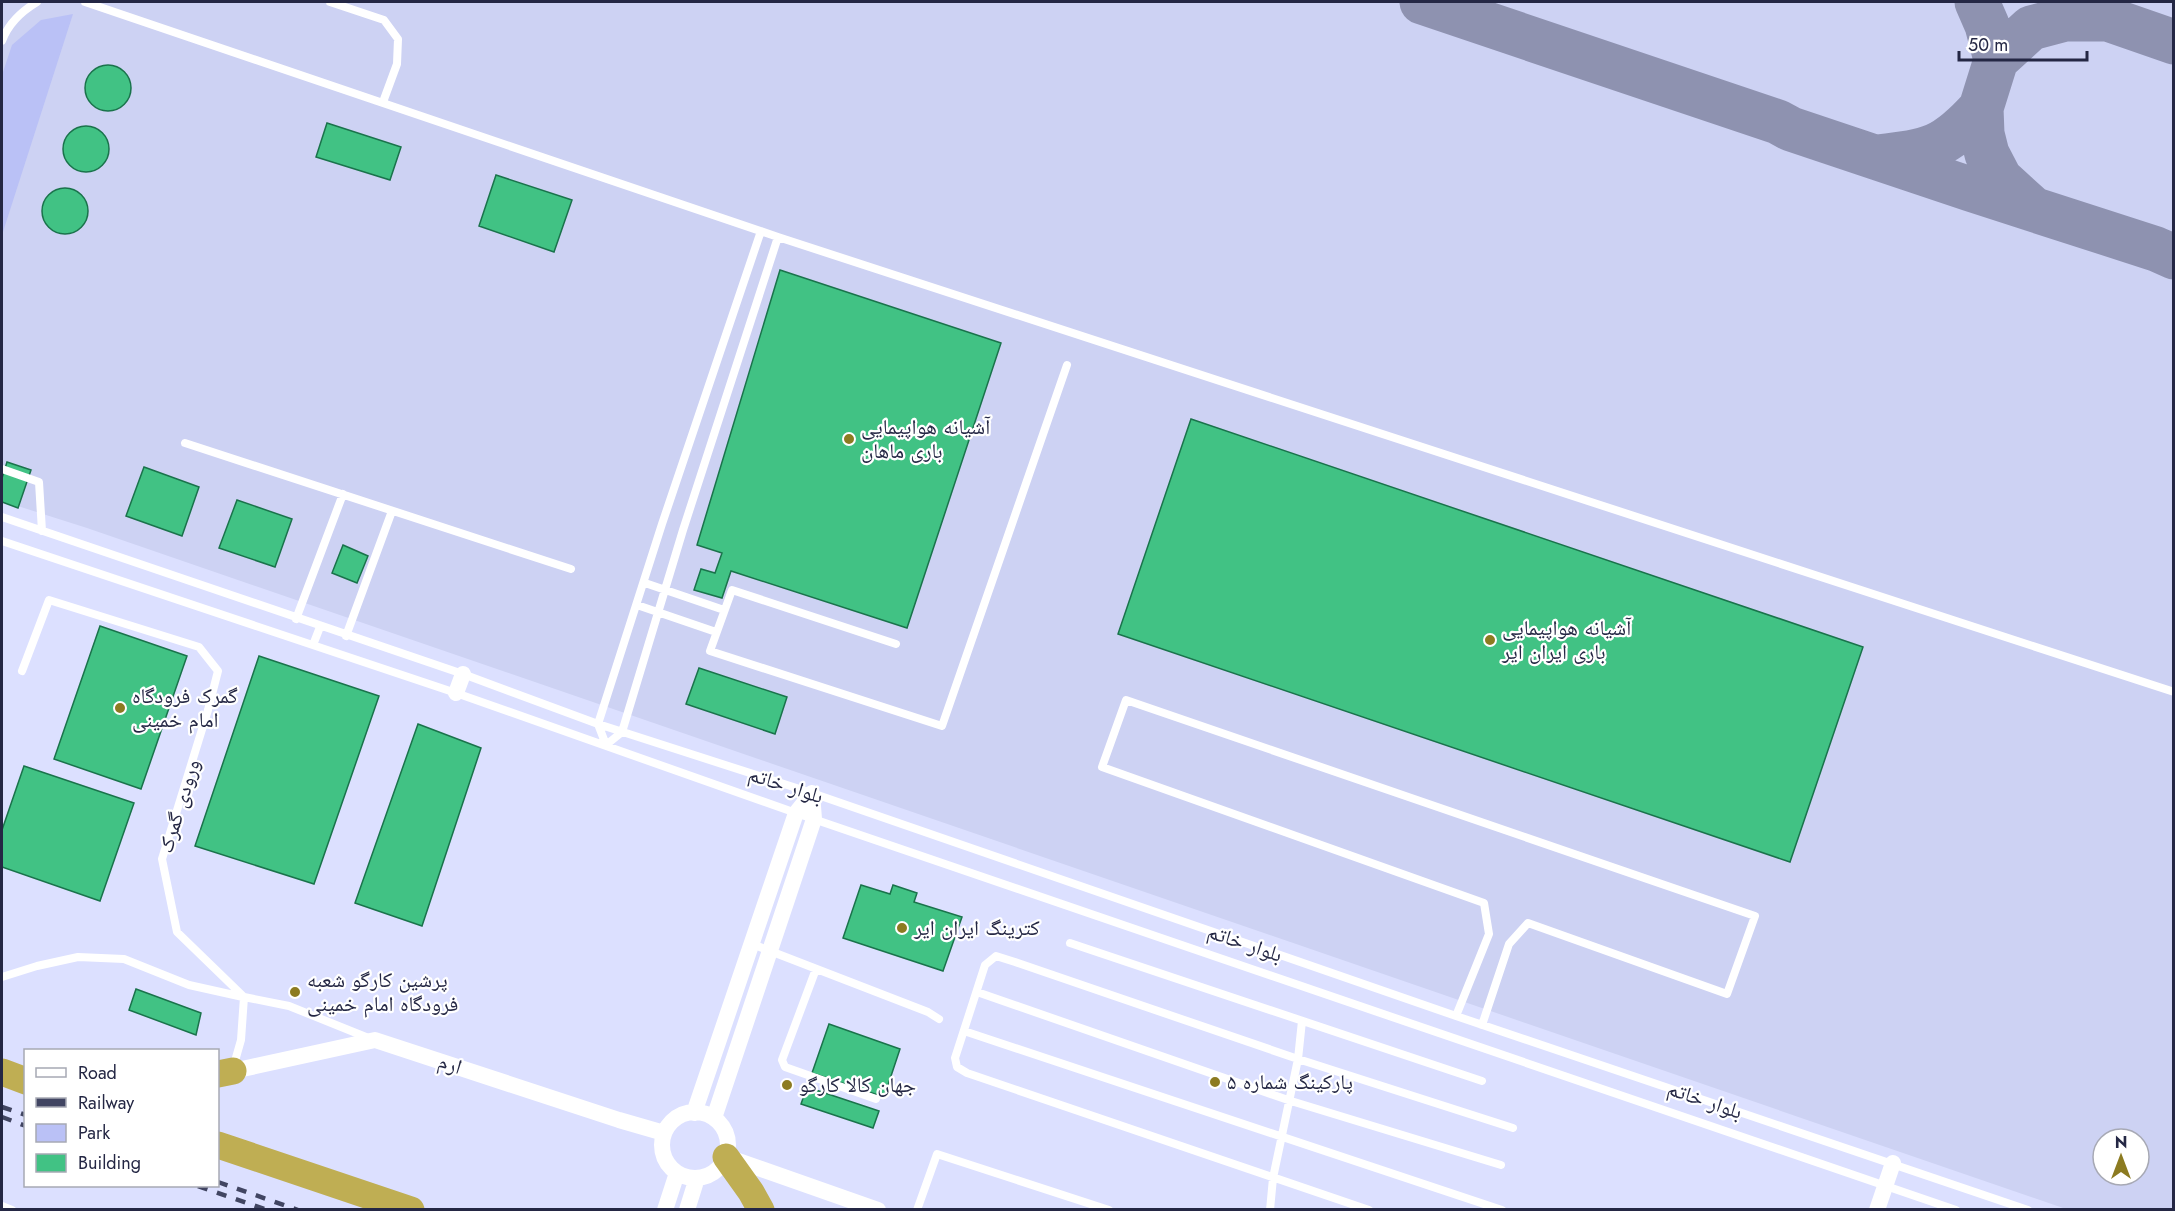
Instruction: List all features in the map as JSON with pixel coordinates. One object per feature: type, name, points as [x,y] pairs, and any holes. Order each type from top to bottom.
[{"type":"highway","points":[[2,1072],[24,1080]]},
{"type":"highway","points":[[219,1145],[411,1209]]},
{"type":"highway","points":[[726,1157],[761,1209]]},
{"type":"street","points":[[456,693],[463,674]]},
{"type":"street","points":[[694,1113],[796,813],[812,793]]},
{"type":"street","points":[[714,1118],[814,819],[812,793]]},
{"type":"street","points":[[225,1072],[375,1040]]},
{"type":"street","name":"ارم","points":[[375,1040],[664,1133]]},
{"type":"street","points":[[694,1113],[714,1118],[722,1126],[726,1136],[728,1146],[726,1157],[714,1172],[697,1178],[676,1173],[663,1155],[664,1133],[676,1118],[694,1113]]},
{"type":"street","points":[[726,1157],[879,1209]]},
{"type":"street","points":[[1877,1209],[1893,1163]]},
{"type":"street","points":[[665,1209],[676,1173]]},
{"type":"street","points":[[687,1209],[697,1178]]},
{"type":"lane","points":[[2,41],[4,33],[24,10],[38,2]]},
{"type":"lane","points":[[85,2],[778,237],[2174,692]]},
{"type":"lane","points":[[330,2],[384,20],[398,39],[397,64],[383,102]]},
{"type":"lane","points":[[761,231],[598,724],[606,745],[622,732],[778,237]]},
{"type":"lane","points":[[896,644],[732,590],[710,651],[942,726],[1067,365]]},
{"type":"lane","points":[[185,443],[571,568]]},
{"type":"lane","points":[[2,469],[39,482],[42,531]]},
{"type":"lane","points":[[296,619],[343,494]]},
{"type":"lane","points":[[346,636],[392,510]]},
{"type":"lane","name":"بلوار خاتم","points":[[2,517],[463,674],[598,724],[812,793],[1456,1016],[2028,1209]]},
{"type":"lane","name":"بلوار خاتم","points":[[2,541],[456,693],[796,813],[1956,1209]]},
{"type":"lane","points":[[645,583],[724,610]]},
{"type":"lane","name":"ورودی گمرک","points":[[22,671],[49,600],[199,648],[218,671],[162,859],[177,932],[244,997]]},
{"type":"lane","points":[[637,606],[716,632]]},
{"type":"lane","points":[[313,645],[320,627]]},
{"type":"lane","points":[[1456,1016],[1488,934],[1484,903],[1102,767],[1126,700],[1755,916],[1727,994],[1528,922],[1509,944],[1482,1024]]},
{"type":"lane","points":[[1070,943],[1482,1081]]},
{"type":"lane","points":[[752,944],[928,1012],[939,1019]]},
{"type":"lane","points":[[1369,1209],[967,1073],[957,1067],[955,1058],[985,964],[996,956],[1298,1059],[1513,1128]]},
{"type":"lane","points":[[2,977],[78,957],[124,959],[189,985],[289,1006],[375,1040]]},
{"type":"lane","points":[[816,969],[782,1059],[785,1066],[876,1099]]},
{"type":"lane","points":[[977,992],[1291,1101],[1502,1165]]},
{"type":"lane","points":[[225,1072],[241,1040],[244,997]]},
{"type":"lane","points":[[1270,1209],[1274,1178],[1291,1101],[1302,1021]]},
{"type":"lane","points":[[964,1031],[1502,1209]]},
{"type":"lane","points":[[917,1209],[937,1154],[1109,1209]]},
{"type":"lane","points":[[2,1206],[12,1209]]},
{"type":"shaded area","points":[[2,2],[2173,2],[2173,1209],[2066,1209],[87,528],[2,501]]},
{"type":"green space","points":[[73,14],[2,235],[2,75],[12,45],[41,20]]},
{"type":"building","points":[[108,65],[124,72],[131,88],[124,104],[108,111],[92,104],[85,88],[92,72]]},
{"type":"building","points":[[327,123],[401,147],[390,180],[316,157]]},
{"type":"building","points":[[86,126],[102,133],[109,149],[102,165],[86,172],[70,165],[63,149],[70,133]]},
{"type":"building","points":[[496,175],[572,200],[554,252],[479,226]]},
{"type":"building","points":[[65,188],[81,195],[88,211],[81,227],[65,234],[49,227],[42,211],[49,195]]},
{"type":"building","name":"آشیانه هواپیمایی باری ماهان","points":[[780,270],[1001,343],[907,628],[731,571],[722,598],[694,590],[701,569],[715,573],[722,553],[697,545]]},
{"type":"building","name":"آشیانه هواپیمایی باری ایران ایر","points":[[1191,419],[1863,647],[1790,862],[1118,634]]},
{"type":"building","points":[[7,462],[31,470],[18,508],[2,502],[2,478]]},
{"type":"building","points":[[144,467],[199,487],[182,536],[126,516]]},
{"type":"building","points":[[237,500],[292,519],[275,567],[219,548]]},
{"type":"building","points":[[343,545],[368,556],[357,583],[332,573]]},
{"type":"building","name":"گمرک فرودگاه امام خمینی","points":[[100,626],[187,656],[141,789],[54,759]]},
{"type":"building","points":[[259,656],[379,696],[314,884],[195,846]]},
{"type":"building","points":[[699,668],[787,697],[775,734],[686,704]]},
{"type":"building","points":[[418,724],[481,748],[422,926],[355,903]]},
{"type":"building","points":[[24,766],[134,803],[100,901],[2,867],[2,830]]},
{"type":"building","name":"کترینگ ایران ایر","points":[[861,885],[890,894],[893,885],[917,893],[914,902],[962,917],[943,971],[843,938]]},
{"type":"building","points":[[136,989],[201,1013],[196,1035],[129,1010]]},
{"type":"building","points":[[829,1024],[900,1049],[884,1097],[812,1073]]},
{"type":"building","points":[[807,1087],[879,1111],[873,1128],[801,1104]]},
{"type":"taxiway","points":[[1422,2],[2174,257]]},
{"type":"taxiway","points":[[1977,2],[1987,25],[1996,60]]},
{"type":"taxiway","points":[[2079,9],[2174,42]]},
{"type":"taxiway","points":[[2033,209],[2000,179],[1987,154],[1982,134],[1981,108],[1996,60],[2031,28],[2065,19],[2107,19]]},
{"type":"taxiway","points":[[1877,157],[1910,153],[1935,146],[1957,132],[1981,108]]},
{"type":"railway","points":[[2,1107],[24,1114]]},
{"type":"railway","points":[[2,1117],[24,1125]]},
{"type":"railway","points":[[219,1182],[298,1210]]},
{"type":"railway","points":[[201,1187],[267,1210]]},
{"type":"place","name":"آشیانه هواپیمایی باری ماهان","points":[[849,439]]},
{"type":"place","name":"آشیانه هواپیمایی باری ایران ایر","points":[[1490,640]]},
{"type":"place","name":"گمرک فرودگاه امام خمینی","points":[[120,708]]},
{"type":"place","name":"کترینگ ایران ایر","points":[[902,928]]},
{"type":"place","name":"پرشین کارگو شعبه فرودگاه امام خمینی","points":[[295,992]]},
{"type":"place","name":"پارکینگ شماره ۵","points":[[1215,1082]]},
{"type":"place","name":"جهان کالا کارگو","points":[[787,1085]]}]
